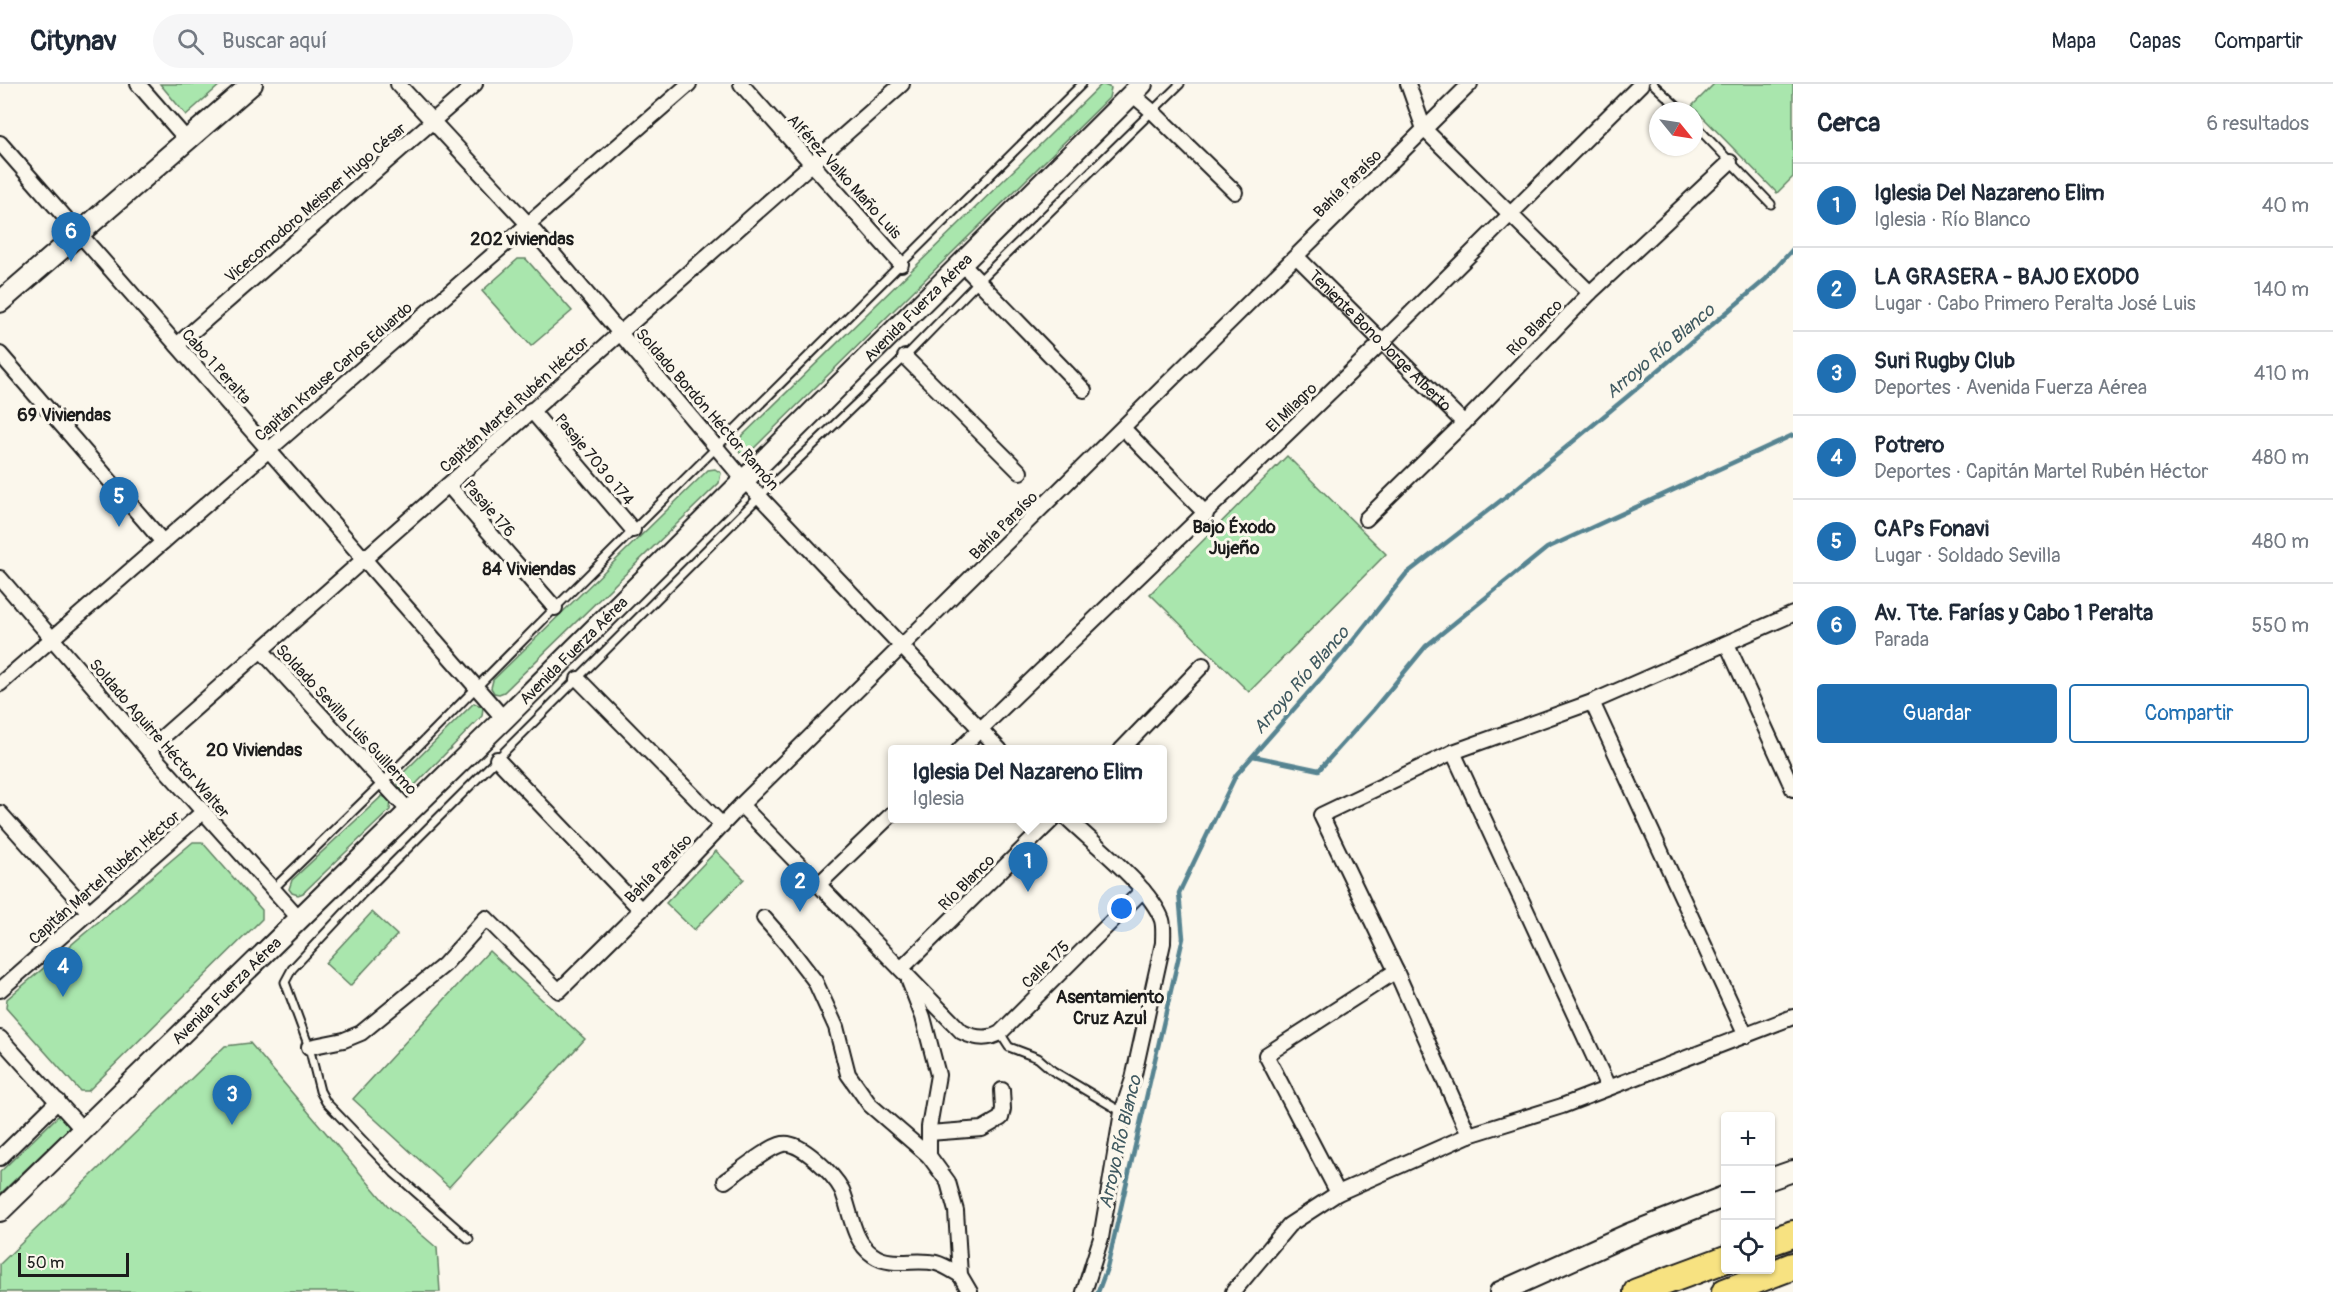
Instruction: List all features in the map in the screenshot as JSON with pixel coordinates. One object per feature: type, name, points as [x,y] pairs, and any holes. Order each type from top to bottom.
[{"type":"highway","points":[[1775,1240],[1793,1234]]},
{"type":"highway","points":[[1637,1292],[1721,1260]]},
{"type":"highway","points":[[1725,1292],[1793,1266]]},
{"type":"main road","points":[[0,303],[252,84]]},
{"type":"main road","name":"Avenida Fuerza Aérea","points":[[0,1211],[408,810],[504,719],[961,263],[1132,87]]},
{"type":"main road","points":[[1775,1177],[1793,1171]]},
{"type":"main road","points":[[1500,1292],[1629,1234],[1721,1198]]},
{"type":"street","points":[[138,84],[187,140]]},
{"type":"street","name":"Soldado Bordón Héctor Ramón","points":[[398,84],[528,224],[743,479],[995,745]]},
{"type":"street","name":"Vicecomodoro Meisner Hugo César","points":[[177,345],[475,84]]},
{"type":"street","name":"Capitán Krause Carlos Eduardo","points":[[0,684],[689,84]]},
{"type":"street","name":"Alférez Valko Maño Luis","points":[[741,84],[901,264]]},
{"type":"street","name":"Capitán Martel Rubén Héctor","points":[[148,750],[902,84]]},
{"type":"street","points":[[1408,84],[1424,129],[1590,293]]},
{"type":"street","name":"Bahía Paraíso","points":[[309,1047],[344,1040],[361,1033],[444,966],[486,918],[559,990],[641,910],[741,805],[1470,84]]},
{"type":"street","name":"El Milagro","points":[[964,745],[1206,514],[1641,84]]},
{"type":"street","points":[[1132,87],[1153,111],[1235,192]]},
{"type":"street","name":"Cabo 1 Peralta","points":[[0,143],[504,719]]},
{"type":"street","name":"Río Blanco","points":[[1366,519],[1464,423],[1590,293],[1730,162]]},
{"type":"street","name":"Teniente Bono Jorge Alberto","points":[[1297,257],[1464,423]]},
{"type":"street","points":[[961,263],[1084,390]]},
{"type":"street","points":[[0,354],[163,542]]},
{"type":"street","points":[[904,357],[1020,472]]},
{"type":"street","name":"Pasaje 703 o 174","points":[[531,410],[633,530]]},
{"type":"street","points":[[1124,428],[1206,514]]},
{"type":"street","name":"Pasaje 176","points":[[448,485],[555,608]]},
{"type":"street","name":"Soldado Aguirre Héctor Walter","points":[[0,578],[148,750],[298,918]]},
{"type":"street","points":[[1468,1135],[1396,971],[1320,815],[1453,752],[1592,702],[1727,645],[1793,614]]},
{"type":"street","points":[[1727,645],[1793,789]]},
{"type":"street","name":"Soldado Sevilla Luis Guillermo","points":[[262,651],[408,810]]},
{"type":"street","points":[[1126,745],[1203,665]]},
{"type":"street","points":[[578,679],[722,825]]},
{"type":"street","points":[[1592,702],[1746,1036]]},
{"type":"street","points":[[1453,752],[1608,1087]]},
{"type":"street","points":[[497,759],[641,910]]},
{"type":"street","points":[[741,805],[962,1032],[972,1037],[993,1037],[1000,1033]]},
{"type":"street","name":"Capitán Martel Rubén Héctor","points":[[0,990],[203,812]]},
{"type":"street","points":[[0,813],[89,912]]},
{"type":"street","points":[[819,884],[888,818]]},
{"type":"street","name":"Río Blanco","points":[[904,972],[1050,823]]},
{"type":"street","points":[[1071,823],[1143,890],[1155,905],[1162,922],[1164,943],[1133,1079],[1122,1112],[1101,1238],[1084,1292]]},
{"type":"street","name":"Calle 175","points":[[1000,1033],[1143,890]]},
{"type":"street","points":[[764,918],[815,981],[836,1027],[848,1074],[870,1105],[929,1156],[948,1182],[953,1201],[960,1275],[970,1292]]},
{"type":"street","points":[[1338,1193],[1266,1055],[1396,971]]},
{"type":"street","points":[[904,972],[923,1017],[938,1075],[929,1133],[929,1156]]},
{"type":"street","points":[[1233,1292],[1289,1226],[1338,1193],[1468,1135],[1562,1106],[1793,1017]]},
{"type":"street","points":[[0,1038],[83,1130]]},
{"type":"street","points":[[929,1133],[982,1129],[992,1124],[1001,1118],[1002,1090]]},
{"type":"street","points":[[0,1158],[58,1101]]},
{"type":"street","points":[[725,1181],[774,1147],[784,1143],[799,1147],[822,1166],[841,1189],[861,1243],[873,1256],[890,1261],[936,1263],[960,1275]]},
{"type":"lane","points":[[273,889],[1082,84]]},
{"type":"lane","points":[[469,1239],[394,1173],[326,1102],[314,1073],[309,1047],[285,982],[292,969],[362,894],[760,496],[1180,84]]},
{"type":"lane","points":[[1653,84],[1672,102]]},
{"type":"lane","points":[[1703,134],[1771,204]]},
{"type":"lane","points":[[1000,1033],[1010,1047],[1038,1058],[1053,1071],[1122,1112]]},
{"type":"green space","points":[[160,84],[221,84],[186,115]]},
{"type":"green space","points":[[1102,84],[1111,88],[1109,98],[750,452],[740,453],[736,445],[739,439]]},
{"type":"green space","points":[[1714,84],[1793,84],[1793,177],[1777,193],[1703,117],[1703,102],[1696,102]]},
{"type":"green space","points":[[518,259],[526,259],[572,311],[531,346],[482,291]]},
{"type":"green space","points":[[1287,456],[1386,554],[1249,692],[1150,594]]},
{"type":"green space","points":[[715,469],[721,473],[719,483],[504,692],[494,693],[491,688],[493,680],[708,470]]},
{"type":"green space","points":[[474,703],[483,707],[482,716],[411,789],[401,790],[397,782],[400,776]]},
{"type":"green space","points":[[382,796],[391,800],[390,810],[303,893],[298,895],[292,893],[289,889],[292,880]]},
{"type":"green space","points":[[193,842],[202,842],[262,910],[262,919],[88,1091],[80,1091],[6,1008],[7,999]]},
{"type":"green space","points":[[716,851],[744,879],[694,930],[666,903]]},
{"type":"green space","points":[[372,912],[397,935],[350,986],[325,963]]},
{"type":"green space","points":[[489,951],[585,1039],[449,1187],[353,1099]]},
{"type":"green space","points":[[250,1043],[387,1205],[437,1248],[440,1292],[0,1292],[0,1264],[225,1046]]},
{"type":"green space","points":[[63,1115],[70,1123],[68,1129],[0,1194],[0,1172],[57,1117]]},
{"type":"waterway","name":"Arroyo Río Blanco","points":[[1098,1292],[1107,1268],[1183,938],[1179,893],[1236,775],[1344,652],[1406,574],[1517,488],[1628,396],[1766,279],[1793,249]]},
{"type":"waterway","points":[[1253,756],[1319,770],[1426,646],[1547,548],[1793,435]]},
{"type":"place","name":"Av. Tte. Farías y Cabo 1 Peralta","points":[[71,262]]},
{"type":"place","name":"CAPs Fonavi","points":[[119,527]]},
{"type":"place","name":"Iglesia Del Nazareno Elim","points":[[1028,892]]},
{"type":"place","name":"LA GRASERA - BAJO EXODO","points":[[800,912]]},
{"type":"place","name":"Potrero","points":[[63,997]]},
{"type":"place","name":"Suri Rugby Club","points":[[232,1125]]},
{"type":"district","name":"202 viviendas","points":[[522,239]]},
{"type":"district","name":"69 Viviendas","points":[[64,415]]},
{"type":"district","name":"Bajo Éxodo Jujeño","points":[[1234,537]]},
{"type":"district","name":"84 Viviendas","points":[[529,569]]},
{"type":"district","name":"20 Viviendas","points":[[254,750]]},
{"type":"district","name":"Asentamiento Cruz Azul","points":[[1110,1007]]}]
